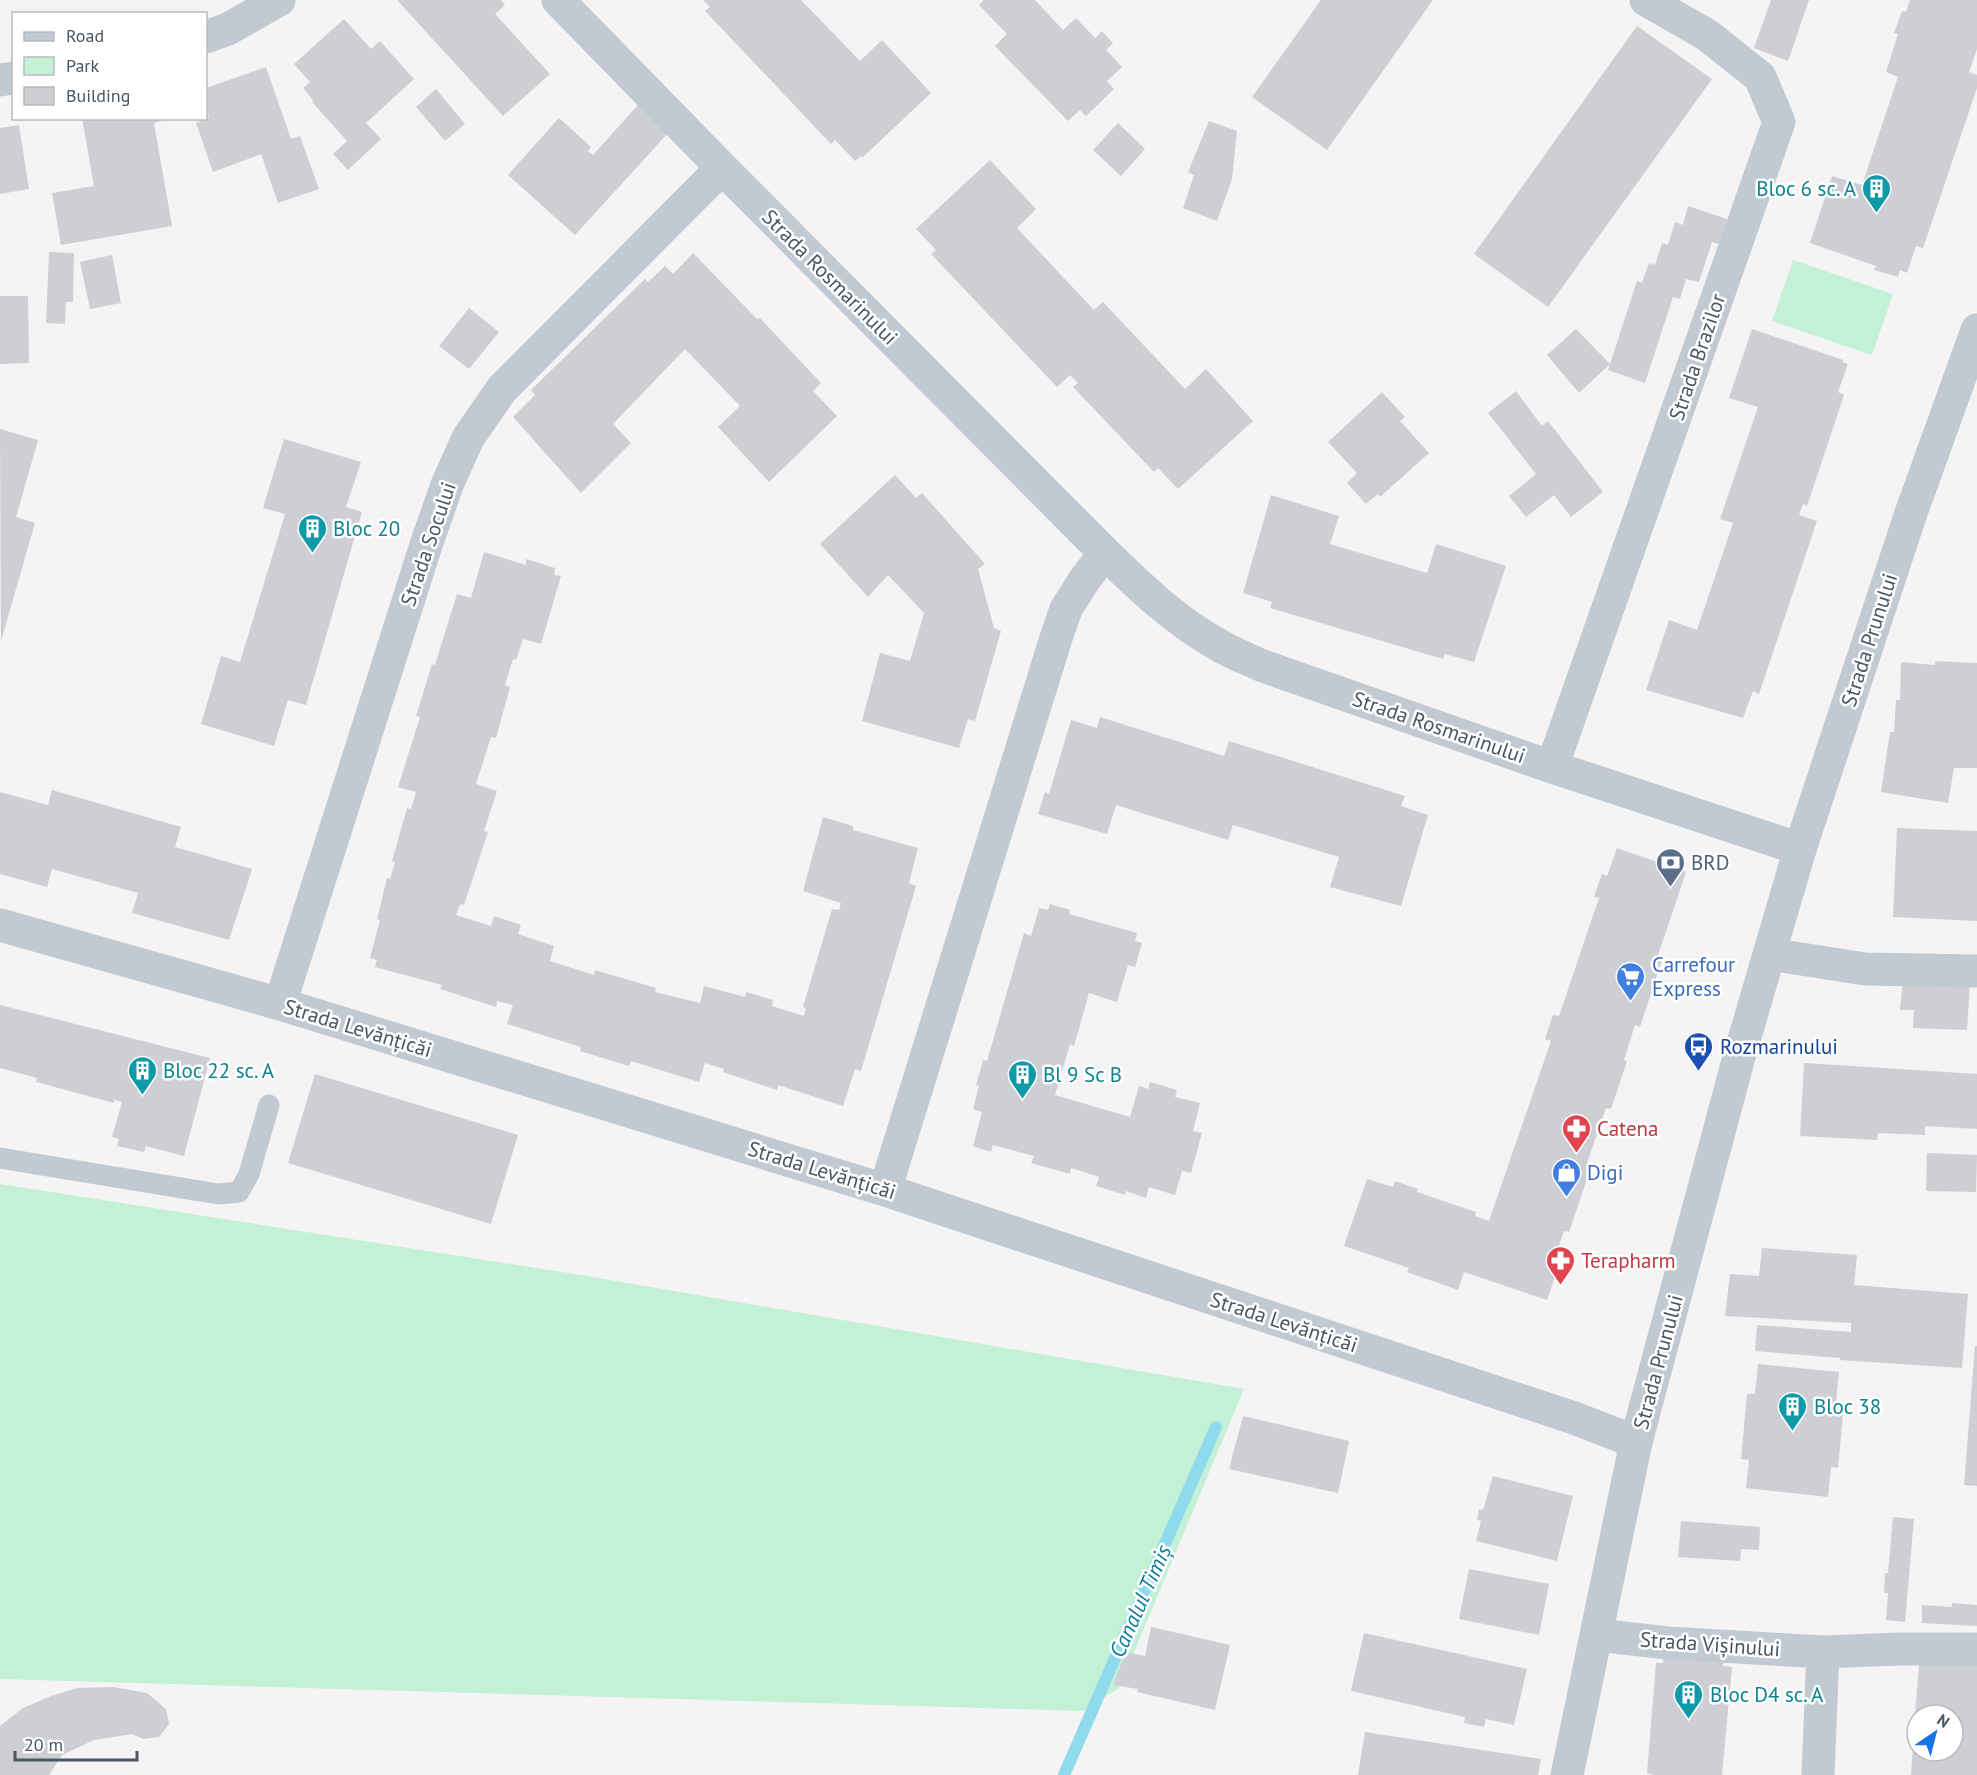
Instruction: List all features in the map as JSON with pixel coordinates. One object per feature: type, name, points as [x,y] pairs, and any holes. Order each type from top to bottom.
[{"type":"street","name":"Strada Rosmarinului","points":[[558,0],[1105,553],[1181,621],[1217,645],[1263,666],[1552,767],[1800,849]]},
{"type":"street","name":"Strada Brazilor","points":[[1552,767],[1779,122],[1760,77],[1707,35],[1646,0]]},
{"type":"street","points":[[207,37],[228,29],[277,1]]},
{"type":"street","name":"Strada Socului","points":[[280,1004],[426,545],[447,485],[468,438],[502,389],[722,168]]},
{"type":"street","name":"Strada Prunului","points":[[1567,1775],[1636,1442],[1739,1057],[1800,849],[1911,513],[1977,330]]},
{"type":"street","points":[[885,1190],[1066,609],[1105,553]]},
{"type":"street","name":"Strada Levănțicăi","points":[[0,925],[280,1004],[885,1190],[1574,1418],[1636,1442]]},
{"type":"street","points":[[1769,954],[1865,969],[1977,971]]},
{"type":"street","name":"Strada Vișinului","points":[[1597,1635],[1823,1652],[1977,1649]]},
{"type":"street","points":[[1818,1775],[1823,1652]]},
{"type":"lane","points":[[0,1158],[218,1194],[239,1192],[249,1174],[269,1105]]},
{"type":"green space","points":[[1793,260],[1893,294],[1872,355],[1772,321]]},
{"type":"green space","points":[[0,1184],[581,1275],[1244,1389],[1119,1688],[1084,1711],[0,1679]]},
{"type":"building","points":[[397,0],[501,0],[505,5],[495,14],[550,74],[503,116]]},
{"type":"building","points":[[703,0],[801,0],[860,61],[882,40],[931,93],[862,158],[861,156],[855,161],[835,140],[831,144],[705,11],[710,7]]},
{"type":"building","points":[[984,0],[1035,0],[1063,30],[1076,18],[1095,38],[1102,31],[1113,43],[1106,50],[1122,67],[1107,81],[1114,89],[1086,116],[1080,110],[1068,121],[995,46],[1007,34],[979,5]]},
{"type":"building","points":[[1321,0],[1433,0],[1327,150],[1252,97]]},
{"type":"building","points":[[1771,0],[1809,0],[1788,61],[1754,48]]},
{"type":"building","points":[[1910,0],[1977,0],[1977,49],[1969,72],[1977,75],[1977,88],[1923,248],[1916,246],[1907,273],[1900,270],[1898,277],[1874,270],[1876,266],[1810,243],[1832,176],[1862,185],[1898,77],[1886,72],[1898,34],[1894,33],[1902,11],[1906,12]]},
{"type":"building","points":[[344,19],[371,49],[380,41],[414,79],[366,123],[381,139],[348,170],[333,154],[347,141],[312,102],[313,100],[303,88],[310,82],[294,64]]},
{"type":"building","points":[[1637,26],[1712,79],[1548,307],[1474,254]]},
{"type":"building","points":[[266,67],[291,139],[300,136],[319,189],[278,203],[261,154],[213,172],[196,123],[209,118],[207,88]]},
{"type":"building","points":[[436,89],[465,124],[445,141],[416,107]]},
{"type":"building","points":[[638,105],[669,132],[575,235],[508,175],[559,118],[591,147],[588,151],[593,155]]},
{"type":"building","points":[[82,120],[164,120],[154,123],[172,226],[61,245],[52,193],[94,186]]},
{"type":"building","points":[[1209,121],[1237,131],[1232,179],[1217,221],[1183,208],[1194,175],[1188,172]]},
{"type":"building","points":[[1118,123],[1145,149],[1121,176],[1093,150]]},
{"type":"building","points":[[19,125],[29,189],[0,194],[0,128]]},
{"type":"building","points":[[990,160],[1036,209],[1017,228],[1094,310],[1103,302],[1185,389],[1206,369],[1253,421],[1178,489],[1158,468],[1154,472],[1073,387],[1078,383],[1070,375],[1057,387],[931,254],[936,250],[916,229]]},
{"type":"building","points":[[1688,206],[1727,219],[1719,244],[1712,242],[1699,282],[1686,279],[1680,299],[1673,297],[1645,383],[1608,370],[1637,281],[1642,283],[1649,263],[1655,265],[1662,243],[1668,245],[1675,222],[1683,225]]},
{"type":"building","points":[[49,252],[74,253],[73,302],[66,302],[65,324],[46,323]]},
{"type":"building","points":[[693,253],[757,319],[760,318],[821,383],[813,391],[837,416],[769,482],[718,427],[740,406],[685,349],[613,424],[631,443],[581,493],[513,417],[535,395],[531,390],[645,279],[648,282],[665,266],[673,274]]},
{"type":"building","points":[[112,255],[121,303],[90,309],[80,262]]},
{"type":"building","points":[[0,296],[28,296],[29,363],[0,364]]},
{"type":"building","points":[[469,308],[499,332],[469,369],[439,346]]},
{"type":"building","points":[[1576,329],[1610,364],[1579,393],[1547,355]]},
{"type":"building","points":[[1752,329],[1843,360],[1848,364],[1838,392],[1844,395],[1807,506],[1803,504],[1799,515],[1817,521],[1759,694],[1753,691],[1743,718],[1646,690],[1669,620],[1697,630],[1733,523],[1720,519],[1758,407],[1729,398]]},
{"type":"building","points":[[1516,391],[1542,426],[1548,421],[1603,492],[1571,517],[1554,495],[1526,517],[1509,496],[1536,474],[1488,413]]},
{"type":"building","points":[[1382,392],[1405,417],[1400,421],[1429,453],[1380,497],[1378,494],[1366,504],[1347,483],[1357,473],[1328,442]]},
{"type":"building","points":[[0,429],[38,440],[16,517],[35,523],[1,641]]},
{"type":"building","points":[[284,439],[361,462],[346,507],[362,512],[306,705],[288,700],[274,746],[201,724],[221,656],[240,662],[285,514],[263,508]]},
{"type":"building","points":[[895,475],[916,498],[922,493],[985,564],[978,569],[994,628],[1001,631],[975,721],[968,719],[959,748],[862,721],[880,653],[910,661],[924,613],[888,575],[868,597],[820,544]]},
{"type":"building","points":[[1271,495],[1339,516],[1330,544],[1427,573],[1436,544],[1506,566],[1474,662],[1445,654],[1443,659],[1270,608],[1272,602],[1243,593]]},
{"type":"building","points":[[484,552],[526,565],[526,559],[555,568],[554,575],[561,576],[541,644],[523,639],[516,660],[513,659],[505,685],[510,687],[496,738],[491,737],[476,784],[497,791],[484,831],[488,832],[464,905],[460,904],[456,915],[491,926],[494,916],[521,925],[518,934],[554,946],[550,961],[594,975],[595,970],[656,988],[655,992],[700,1003],[704,986],[745,997],[746,992],[773,1000],[772,1006],[804,1016],[806,1008],[803,1007],[832,909],[839,910],[841,903],[803,891],[823,817],[853,826],[853,830],[918,848],[909,883],[916,886],[861,1071],[855,1069],[843,1106],[778,1085],[777,1090],[723,1072],[724,1069],[705,1063],[699,1082],[631,1061],[629,1066],[580,1051],[581,1047],[507,1024],[513,1005],[497,1001],[496,1007],[440,989],[442,985],[375,967],[377,960],[370,958],[380,920],[377,919],[387,878],[390,879],[395,863],[392,861],[407,808],[411,809],[416,792],[398,787],[420,717],[416,716],[457,594],[471,598]]},
{"type":"building","points":[[1935,661],[1977,663],[1977,768],[1954,768],[1948,803],[1881,792],[1890,732],[1894,732],[1896,700],[1900,700],[1901,662],[1935,665]]},
{"type":"building","points":[[1100,717],[1224,756],[1229,741],[1405,796],[1401,806],[1428,815],[1401,906],[1330,887],[1339,857],[1233,825],[1228,840],[1116,805],[1107,834],[1038,814],[1045,792],[1049,794],[1071,720],[1097,728]]},
{"type":"building","points":[[52,790],[181,827],[175,847],[252,869],[229,940],[132,913],[138,893],[52,869],[47,887],[0,874],[0,792],[48,805]]},
{"type":"building","points":[[1897,828],[1977,831],[1977,921],[1893,917]]},
{"type":"building","points":[[1617,848],[1686,872],[1657,958],[1662,960],[1640,1027],[1635,1025],[1624,1060],[1627,1061],[1611,1109],[1606,1108],[1587,1163],[1592,1165],[1569,1232],[1564,1231],[1552,1266],[1558,1268],[1547,1300],[1464,1272],[1458,1290],[1407,1272],[1409,1268],[1344,1246],[1367,1179],[1393,1187],[1395,1181],[1418,1189],[1417,1192],[1476,1212],[1475,1216],[1489,1221],[1551,1041],[1545,1039],[1553,1015],[1559,1016],[1599,898],[1594,897],[1598,885],[1602,874],[1607,876]]},
{"type":"building","points":[[1050,904],[1070,910],[1069,914],[1137,933],[1135,941],[1142,943],[1135,967],[1128,965],[1117,1002],[1089,993],[1074,1046],[1070,1044],[1055,1095],[1130,1117],[1139,1086],[1148,1089],[1150,1082],[1177,1090],[1175,1097],[1200,1103],[1193,1131],[1202,1133],[1191,1173],[1182,1171],[1175,1195],[1149,1187],[1146,1198],[1126,1191],[1125,1195],[1096,1186],[1099,1177],[1071,1168],[1070,1174],[1031,1163],[1034,1156],[993,1145],[991,1152],[973,1146],[982,1112],[973,1109],[979,1086],[976,1085],[983,1060],[987,1061],[1024,933],[1031,936],[1039,908],[1048,910]]},
{"type":"building","points":[[1903,979],[1970,983],[1967,1030],[1913,1028],[1914,1010],[1900,1010]]},
{"type":"building","name":"Bloc 22 sc. A","points":[[0,1005],[210,1058],[184,1156],[146,1146],[144,1152],[117,1146],[119,1139],[112,1137],[122,1102],[114,1100],[114,1103],[36,1082],[37,1078],[0,1068]]},
{"type":"building","points":[[1804,1063],[1977,1074],[1977,1129],[1925,1126],[1925,1135],[1878,1133],[1877,1140],[1800,1136]]},
{"type":"building","points":[[315,1074],[518,1135],[491,1224],[288,1163]]},
{"type":"building","points":[[1927,1153],[1977,1155],[1976,1192],[1926,1191]]},
{"type":"building","points":[[1762,1248],[1857,1255],[1854,1285],[1968,1294],[1962,1368],[1840,1360],[1840,1358],[1755,1351],[1757,1325],[1851,1332],[1851,1323],[1725,1316],[1730,1274],[1759,1276]]},
{"type":"building","points":[[1975,1346],[1977,1346],[1977,1486],[1964,1485]]},
{"type":"building","name":"Bloc 38","points":[[1758,1364],[1839,1372],[1836,1402],[1844,1403],[1838,1468],[1831,1467],[1828,1497],[1746,1488],[1749,1460],[1741,1459],[1747,1394],[1755,1394]]},
{"type":"building","points":[[1243,1416],[1349,1441],[1338,1493],[1229,1469]]},
{"type":"building","points":[[1493,1476],[1573,1496],[1557,1561],[1476,1541],[1481,1521],[1477,1519],[1479,1509],[1483,1510]]},
{"type":"building","points":[[1893,1517],[1914,1519],[1905,1622],[1886,1620],[1888,1593],[1884,1593],[1885,1573],[1888,1573]]},
{"type":"building","points":[[1681,1521],[1760,1527],[1759,1550],[1741,1549],[1740,1561],[1678,1557]]},
{"type":"building","points":[[1469,1569],[1549,1584],[1539,1635],[1459,1619]]},
{"type":"building","points":[[1952,1603],[1977,1605],[1977,1626],[1922,1623],[1922,1605],[1952,1607]]},
{"type":"building","points":[[1151,1627],[1230,1645],[1215,1710],[1137,1692],[1138,1689],[1113,1685],[1126,1652],[1145,1656]]},
{"type":"building","points":[[1364,1633],[1527,1669],[1514,1725],[1486,1719],[1484,1727],[1464,1723],[1465,1717],[1351,1691]]},
{"type":"building","name":"Bloc D4 sc. A","points":[[1664,1654],[1724,1659],[1723,1666],[1732,1667],[1722,1775],[1654,1775],[1647,1773],[1656,1663],[1663,1663]]},
{"type":"building","points":[[1920,1654],[1977,1658],[1977,1775],[1911,1775],[1912,1763],[1965,1763],[1965,1703],[1916,1703]]},
{"type":"building","points":[[113,1687],[147,1693],[166,1709],[169,1724],[159,1737],[143,1739],[132,1734],[94,1740],[62,1755],[49,1775],[0,1775],[0,1726],[23,1708],[77,1688]]},
{"type":"building","points":[[1365,1732],[1541,1759],[1538,1775],[1358,1775]]},
{"type":"waterway","name":"Canalul Timiș","points":[[1064,1775],[1216,1427]]},
{"type":"place","name":"Bloc 6 sc. A","points":[[1877,214]]},
{"type":"place","name":"Bloc 20","points":[[312,554]]},
{"type":"place","name":"BRD","points":[[1670,888]]},
{"type":"place","name":"Carrefour Express","points":[[1631,1002]]},
{"type":"place","name":"Rozmarinului","points":[[1699,1072]]},
{"type":"place","name":"Bloc 22 sc. A","points":[[142,1096]]},
{"type":"place","name":"Bl 9 Sc B","points":[[1022,1100]]},
{"type":"place","name":"Catena","points":[[1576,1154]]},
{"type":"place","name":"Digi","points":[[1566,1198]]},
{"type":"place","name":"Terapharm","points":[[1560,1286]]},
{"type":"place","name":"Bloc 38","points":[[1793,1432]]},
{"type":"place","name":"Bloc D4 sc. A","points":[[1689,1720]]}]
